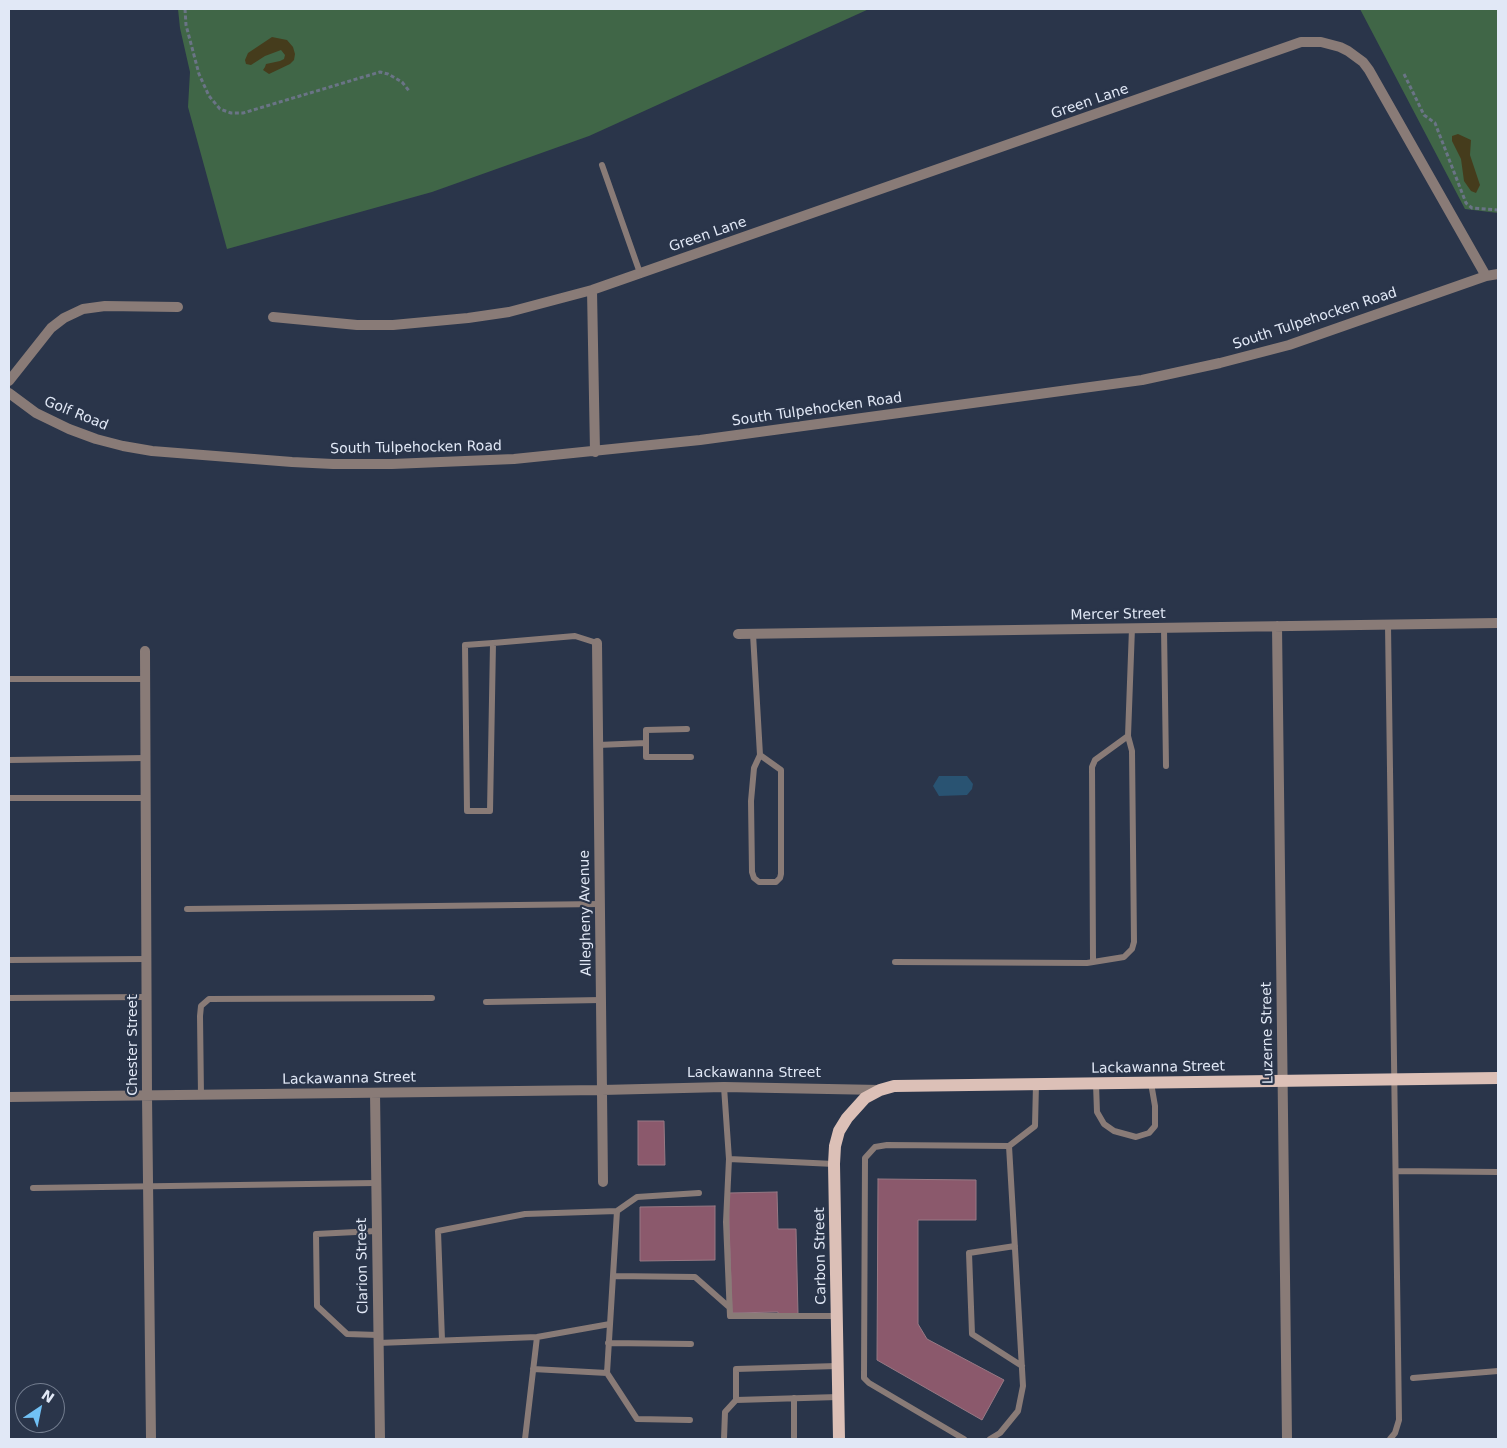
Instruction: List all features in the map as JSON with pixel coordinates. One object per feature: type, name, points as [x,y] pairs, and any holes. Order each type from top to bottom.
[{"type":"main road","name":"Lackawanna Street","points":[[880,1090],[894,1086],[1498,1078]]},
{"type":"main road","name":"Carbon Street","points":[[839,1439],[835,1146],[847,1118],[865,1098],[880,1090]]},
{"type":"street","name":"Green Lane","points":[[273,317],[357,325],[393,325],[509,312],[592,290],[1300,42],[1321,42],[1335,45],[1348,51],[1363,62],[1486,276]]},
{"type":"street","name":"South Tulpehocken Road","points":[[137,448],[206,456],[292,462],[392,464],[495,461],[700,440],[1142,380],[1220,363],[1289,345],[1486,276],[1498,274]]},
{"type":"street","points":[[592,290],[594,452]]},
{"type":"street","points":[[9,381],[51,328],[64,318],[83,309],[105,306],[178,307]]},
{"type":"street","name":"Golf Road","points":[[9,393],[36,413],[69,429],[96,439],[137,448]]},
{"type":"street","name":"Mercer Street","points":[[738,634],[1498,623]]},
{"type":"street","name":"Luzerne Street","points":[[1276,626],[1287,1439]]},
{"type":"street","name":"Allegheny Avenue","points":[[597,643],[603,1182]]},
{"type":"street","name":"Chester Street","points":[[145,651],[146,997],[151,1439]]},
{"type":"street","name":"Lackawanna Street","points":[[9,1097],[201,1096],[724,1087],[880,1090]]},
{"type":"street","name":"Clarion Street","points":[[375,1093],[380,1439]]},
{"type":"lane","points":[[602,165],[640,274]]},
{"type":"lane","points":[[1388,625],[1399,1420],[1395,1433],[1390,1439]]},
{"type":"lane","points":[[895,962],[1093,962],[1124,957],[1132,949],[1134,942],[1132,751],[1128,736],[1132,628]]},
{"type":"lane","points":[[1164,628],[1166,766]]},
{"type":"lane","points":[[753,634],[760,755],[754,768],[752,785],[752,872],[754,878],[759,882],[776,882],[781,874],[781,770],[760,755]]},
{"type":"lane","points":[[493,643],[490,811],[467,811],[465,645],[575,636],[597,643]]},
{"type":"lane","points":[[9,679],[145,679]]},
{"type":"lane","points":[[687,728],[646,730],[646,757],[691,757]]},
{"type":"lane","points":[[1093,962],[1092,767],[1095,760],[1128,736]]},
{"type":"lane","points":[[598,745],[646,743]]},
{"type":"lane","points":[[9,760],[145,758]]},
{"type":"lane","points":[[9,798],[146,798]]},
{"type":"lane","points":[[187,909],[600,904]]},
{"type":"lane","points":[[9,960],[146,958]]},
{"type":"lane","points":[[9,998],[146,997]]},
{"type":"lane","points":[[201,1096],[200,1016],[202,1006],[209,1000],[432,998]]},
{"type":"lane","points":[[486,1002],[601,1000]]},
{"type":"lane","points":[[1096,1084],[1097,1112],[1104,1124],[1114,1131],[1136,1136],[1149,1132],[1155,1126],[1155,1106],[1151,1083]]},
{"type":"lane","points":[[964,1439],[868,1383],[864,1378],[864,1158],[875,1147],[887,1145],[1009,1146],[1035,1126],[1036,1084]]},
{"type":"lane","points":[[724,1087],[729,1159],[726,1222],[730,1316],[837,1316]]},
{"type":"lane","points":[[990,1439],[1000,1433],[1018,1411],[1023,1386],[1009,1146]]},
{"type":"lane","points":[[729,1159],[834,1164]]},
{"type":"lane","points":[[1396,1171],[1498,1172]]},
{"type":"lane","points":[[33,1188],[376,1183]]},
{"type":"lane","points":[[442,1340],[438,1231],[525,1214],[617,1211],[637,1197],[698,1193]]},
{"type":"lane","points":[[617,1211],[607,1373],[637,1419],[690,1420]]},
{"type":"lane","points":[[376,1231],[316,1234],[317,1306],[346,1334],[378,1339],[442,1340],[537,1337],[610,1324]]},
{"type":"lane","points":[[1015,1246],[969,1253],[972,1334],[1022,1366]]},
{"type":"lane","points":[[613,1276],[695,1277],[729,1307]]},
{"type":"lane","points":[[525,1439],[537,1337]]},
{"type":"lane","points":[[608,1343],[691,1344]]},
{"type":"lane","points":[[724,1439],[725,1412],[736,1400],[736,1369],[837,1366]]},
{"type":"lane","points":[[533,1370],[607,1373]]},
{"type":"lane","points":[[1413,1378],[1498,1371]]},
{"type":"lane","points":[[736,1400],[838,1397]]},
{"type":"lane","points":[[794,1398],[794,1439]]},
{"type":"path","points":[[185,9],[186,25],[199,74],[209,96],[220,109],[231,113],[243,113],[380,72],[402,82],[410,92]]},
{"type":"path","points":[[1404,74],[1424,115],[1435,123],[1466,203],[1472,208],[1498,210]]},
{"type":"green space","points":[[178,9],[869,9],[589,136],[432,192],[227,249],[188,107],[190,72],[180,28]]},
{"type":"green space","points":[[1360,9],[1498,9],[1498,213],[1465,209]]},
{"type":"sand","points":[[272,37],[287,40],[293,47],[294,60],[290,64],[269,74],[263,70],[266,64],[284,59],[285,55],[281,50],[265,56],[251,65],[246,64],[245,60],[248,53]]},
{"type":"sand","points":[[1458,134],[1471,140],[1470,155],[1480,185],[1476,193],[1471,191],[1464,181],[1461,159],[1452,141],[1452,136]]},
{"type":"water","points":[[939,776],[967,776],[973,784],[972,789],[967,795],[939,796],[933,786]]},
{"type":"building","points":[[638,1121],[664,1121],[665,1165],[638,1165]]},
{"type":"building","points":[[878,1179],[976,1180],[976,1220],[918,1220],[918,1324],[927,1339],[1004,1380],[982,1420],[877,1360]]},
{"type":"building","points":[[777,1192],[778,1229],[796,1229],[798,1314],[778,1315],[778,1312],[732,1313],[728,1193]]},
{"type":"building","points":[[715,1206],[715,1260],[640,1261],[640,1207]]}]
